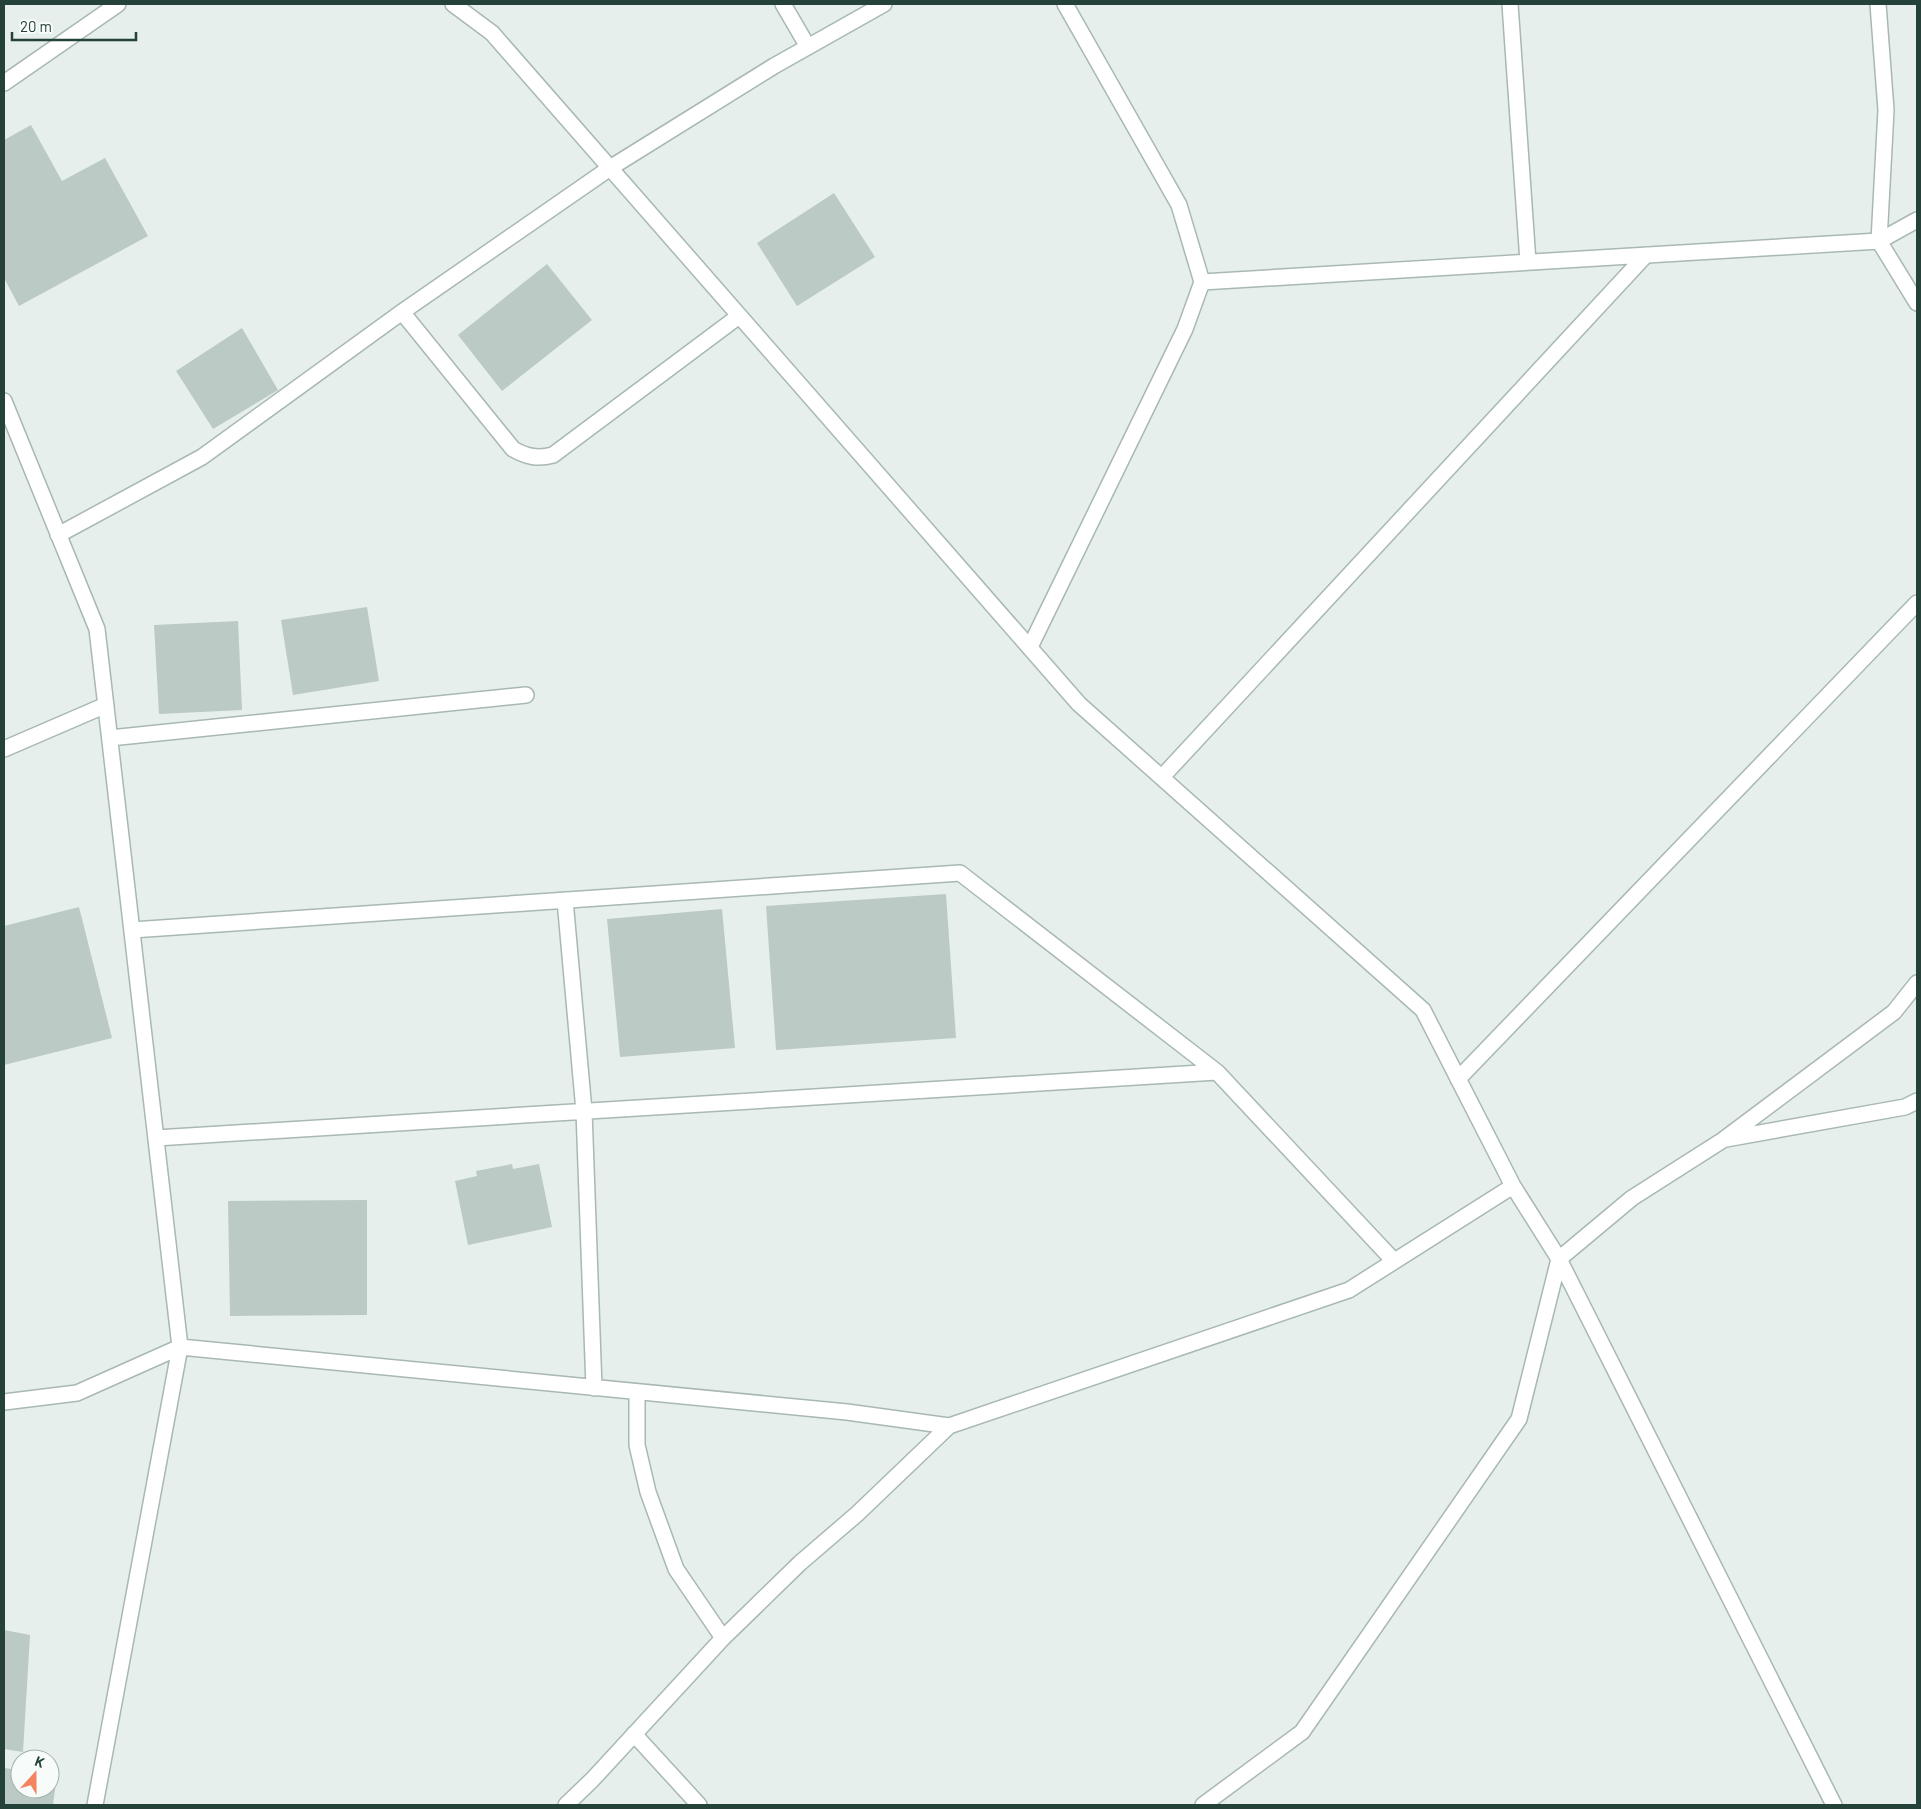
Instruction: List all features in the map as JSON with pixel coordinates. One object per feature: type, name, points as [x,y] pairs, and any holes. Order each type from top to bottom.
[{"type":"street","points":[[4,83],[118,4]]},
{"type":"street","points":[[453,4],[492,33],[1079,704],[1424,1010],[1513,1186],[1558,1258],[1834,1805]]},
{"type":"street","points":[[782,4],[808,47]]},
{"type":"street","points":[[58,535],[202,457],[402,312],[610,168],[808,47],[884,4]]},
{"type":"street","points":[[1030,647],[1185,329],[1202,282],[1179,205],[1064,4]]},
{"type":"street","points":[[1510,4],[1528,262]]},
{"type":"street","points":[[1878,4],[1886,110],[1879,242],[1917,303]]},
{"type":"street","points":[[1202,282],[1879,242],[1917,220]]},
{"type":"street","points":[[1162,777],[1646,255]]},
{"type":"street","points":[[402,312],[513,449],[522,454],[543,458],[553,455],[739,316]]},
{"type":"street","points":[[4,401],[97,629],[180,1347],[94,1805]]},
{"type":"street","points":[[1458,1079],[1917,603]]},
{"type":"street","points":[[110,738],[526,695]]},
{"type":"street","points":[[4,749],[106,705]]},
{"type":"street","points":[[132,930],[960,873],[1217,1072],[1394,1261]]},
{"type":"street","points":[[565,900],[584,1111],[594,1388]]},
{"type":"street","points":[[1203,1805],[1302,1732],[1519,1419],[1558,1258],[1632,1198],[1723,1140],[1894,1012],[1917,982]]},
{"type":"street","points":[[156,1138],[1217,1072]]},
{"type":"street","points":[[1723,1140],[1905,1107],[1917,1101]]},
{"type":"street","points":[[566,1805],[592,1780],[723,1638],[800,1563],[857,1514],[949,1426],[1350,1290],[1513,1186]]},
{"type":"street","points":[[4,1402],[77,1393],[180,1347],[846,1412],[949,1426]]},
{"type":"street","points":[[637,1392],[637,1445],[648,1492],[676,1569],[723,1638]]},
{"type":"street","points":[[634,1734],[699,1805]]},
{"type":"building","points":[[31,125],[62,181],[105,158],[148,236],[19,306],[4,278],[4,140]]},
{"type":"building","points":[[834,193],[875,257],[797,306],[757,243]]},
{"type":"building","points":[[547,264],[592,320],[502,391],[458,335]]},
{"type":"building","points":[[242,328],[278,390],[213,429],[176,371]]},
{"type":"building","points":[[367,607],[379,681],[293,695],[281,620]]},
{"type":"building","points":[[238,621],[242,710],[159,714],[154,625]]},
{"type":"building","points":[[946,894],[956,1038],[776,1050],[766,906]]},
{"type":"building","points":[[79,907],[112,1038],[4,1065],[4,926]]},
{"type":"building","points":[[722,909],[735,1048],[620,1057],[607,919]]},
{"type":"building","points":[[512,1164],[513,1169],[539,1164],[552,1227],[468,1245],[455,1181],[477,1176],[476,1171]]},
{"type":"building","points":[[367,1200],[367,1315],[230,1316],[228,1201]]},
{"type":"building","points":[[4,1630],[30,1635],[23,1749],[4,1749]]},
{"type":"building","points":[[4,1768],[10,1769],[10,1799],[54,1799],[53,1805],[4,1805]]}]
